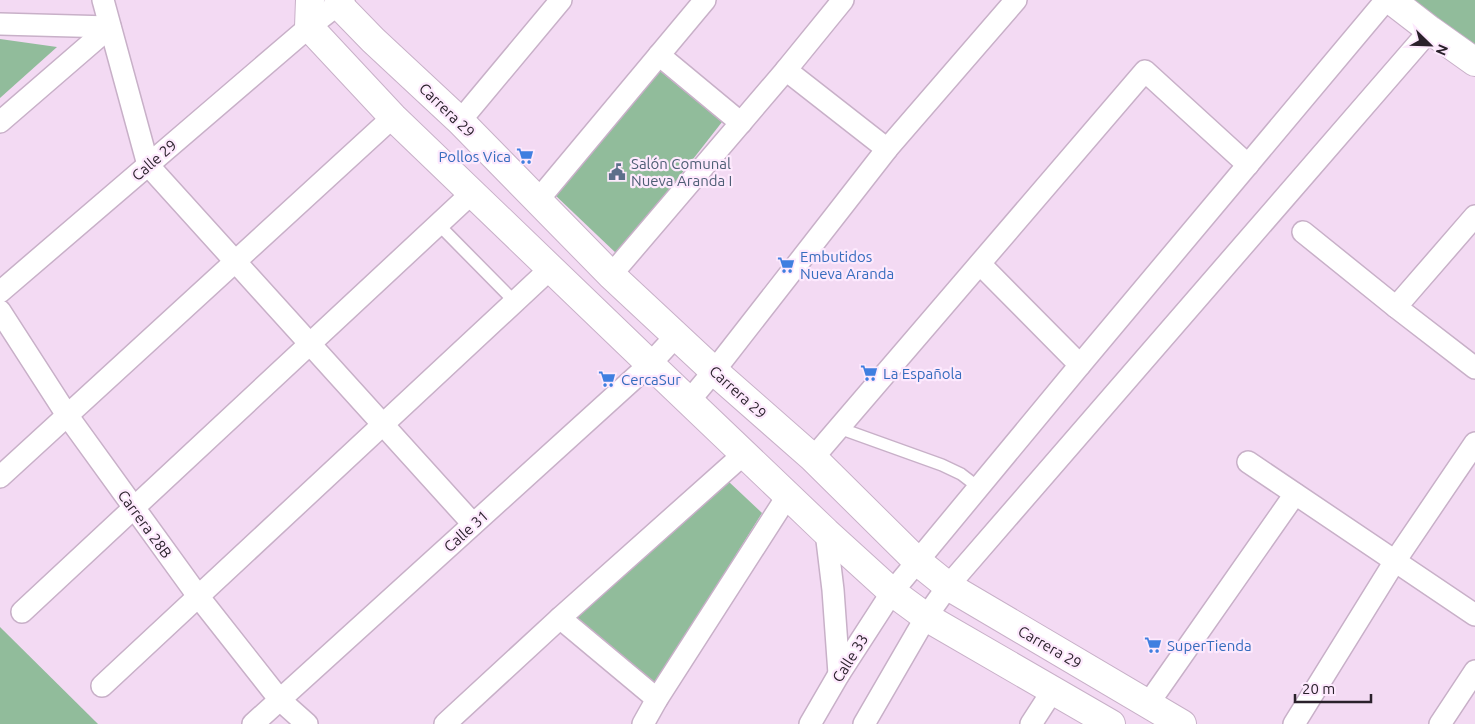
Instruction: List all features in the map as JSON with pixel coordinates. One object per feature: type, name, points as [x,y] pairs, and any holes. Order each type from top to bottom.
[{"type":"street","points":[[103,0],[148,165],[473,524]]},
{"type":"street","points":[[310,0],[309,27],[393,117],[826,532],[892,592],[926,617],[1111,724]]},
{"type":"street","points":[[460,121],[561,0]]},
{"type":"street","points":[[538,200],[706,0]]},
{"type":"street","points":[[611,275],[786,70],[843,0]]},
{"type":"street","points":[[689,401],[887,149],[1016,0]]},
{"type":"street","name":"Calle 33","points":[[810,724],[892,592],[1386,0]]},
{"type":"street","points":[[1391,0],[1475,62]]},
{"type":"street","name":"Calle 29","points":[[0,292],[338,1]]},
{"type":"street","name":"Carrera 29","points":[[338,1],[373,40],[460,121],[611,275],[714,371],[813,458],[917,561],[948,586],[1182,724]]},
{"type":"street","points":[[0,24],[110,27]]},
{"type":"street","points":[[0,122],[110,27]]},
{"type":"street","points":[[864,724],[926,617],[948,586],[1430,30]]},
{"type":"street","points":[[659,55],[741,123]]},
{"type":"street","points":[[786,70],[887,149]]},
{"type":"street","points":[[813,458],[1145,71],[1248,165]]},
{"type":"street","points":[[0,477],[393,117]]},
{"type":"street","points":[[22,612],[473,192]]},
{"type":"street","points":[[1396,307],[1474,218]]},
{"type":"street","points":[[1303,232],[1475,368]]},
{"type":"street","points":[[980,264],[1080,365]]},
{"type":"street","points":[[102,686],[551,268]]},
{"type":"street","name":"Carrera 28B","points":[[0,311],[67,415],[198,596],[280,700],[307,724]]},
{"type":"street","name":"Calle 31","points":[[253,724],[650,364],[676,336]]},
{"type":"street","points":[[1294,724],[1395,561],[1475,443]]},
{"type":"street","points":[[445,724],[560,618],[745,453]]},
{"type":"street","points":[[1248,462],[1475,615]]},
{"type":"street","points":[[1148,704],[1295,494]]},
{"type":"street","points":[[643,724],[788,495]]},
{"type":"street","points":[[826,532],[840,674]]},
{"type":"street","points":[[560,618],[657,700]]},
{"type":"street","points":[[1440,724],[1475,671]]},
{"type":"street","points":[[1031,724],[1053,690]]},
{"type":"lane","points":[[438,224],[515,302]]},
{"type":"lane","points":[[839,428],[942,465],[961,474],[978,487]]},
{"type":"green space","points":[[1414,0],[1475,0],[1475,46]]},
{"type":"green space","points":[[0,39],[57,47],[0,98]]},
{"type":"green space","points":[[660,71],[722,122],[618,255],[555,195]]},
{"type":"green space","points":[[728,481],[762,513],[654,686],[575,617]]},
{"type":"green space","points":[[0,627],[98,724],[0,724]]},
{"type":"place","name":"Pollos Vica","points":[[525,156]]},
{"type":"place","name":"Salón Comunal Nueva Aranda I","points":[[617,172]]},
{"type":"place","name":"Embutidos Nueva Aranda","points":[[786,265]]},
{"type":"place","name":"La Española","points":[[869,373]]},
{"type":"place","name":"CercaSur","points":[[607,379]]},
{"type":"place","name":"SuperTienda","points":[[1153,645]]}]
